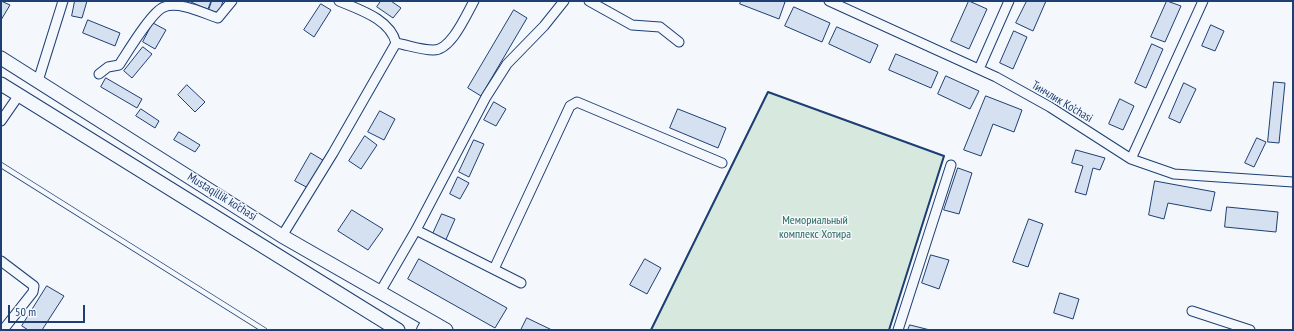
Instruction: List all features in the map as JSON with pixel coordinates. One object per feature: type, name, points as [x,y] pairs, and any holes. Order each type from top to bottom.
[{"type":"main road","name":"Mustaqillik ko’chasi","points":[[1,58],[282,236],[380,292],[426,325],[446,330]]},
{"type":"main road","name":"Mustaqillik ko’chasi","points":[[1,84],[398,330]]},
{"type":"street","points":[[38,81],[63,1]]},
{"type":"street","points":[[99,74],[108,67],[119,65],[154,14],[163,7],[182,7],[218,18],[232,1]]},
{"type":"street","points":[[282,236],[334,153],[396,42],[393,32],[371,15],[339,1]]},
{"type":"street","points":[[396,42],[435,51],[444,46],[454,36],[474,1]]},
{"type":"street","points":[[380,292],[416,230],[486,97],[507,64],[544,26],[564,1]]},
{"type":"street","points":[[589,1],[632,25],[660,27],[679,42]]},
{"type":"street","name":"Тинчлик Ko’chasi","points":[[829,1],[979,69],[1050,107],[1131,159],[1174,174],[1293,182]]},
{"type":"street","points":[[979,69],[1009,1]]},
{"type":"street","points":[[1131,159],[1203,1]]},
{"type":"street","points":[[1,121],[19,95]]},
{"type":"street","points":[[494,270],[570,106],[577,102],[722,163]]},
{"type":"street","points":[[898,330],[951,165]]},
{"type":"street","points":[[416,230],[522,283]]},
{"type":"street","points":[[1,261],[34,286],[33,292],[5,330]]},
{"type":"street","points":[[1192,311],[1250,330]]},
{"type":"lane","points":[[1,165],[264,330]]},
{"type":"green space","name":"Мемориальный комплекс Хотира","points":[[768,92],[944,156],[889,330],[651,330]]},
{"type":"building","points":[[1,1],[10,5],[1,20]]},
{"type":"building","points":[[75,1],[87,1],[82,18],[72,16]]},
{"type":"building","points":[[189,1],[211,1],[208,9]]},
{"type":"building","points":[[212,1],[223,1],[219,13],[209,10]]},
{"type":"building","points":[[381,1],[391,1],[401,8],[393,18],[377,7]]},
{"type":"building","points":[[741,1],[785,2],[779,19],[740,4]]},
{"type":"building","points":[[969,1],[987,9],[969,49],[951,41]]},
{"type":"building","points":[[1027,1],[1046,1],[1033,31],[1016,23]]},
{"type":"building","points":[[1167,1],[1181,6],[1165,42],[1151,37]]},
{"type":"building","points":[[321,4],[331,10],[314,37],[304,30]]},
{"type":"building","points":[[794,7],[830,23],[822,42],[785,26]]},
{"type":"building","points":[[514,10],[527,18],[481,96],[468,88]]},
{"type":"building","points":[[88,20],[120,33],[115,46],[83,33]]},
{"type":"building","points":[[153,23],[166,30],[155,49],[143,42]]},
{"type":"building","points":[[1211,25],[1224,31],[1215,51],[1202,46]]},
{"type":"building","points":[[837,27],[878,45],[870,63],[829,44]]},
{"type":"building","points":[[1014,31],[1027,37],[1013,69],[1000,63]]},
{"type":"building","points":[[1152,44],[1163,49],[1146,88],[1135,83]]},
{"type":"building","points":[[143,47],[152,54],[132,78],[124,71]]},
{"type":"building","points":[[896,54],[938,72],[931,88],[889,70]]},
{"type":"building","points":[[946,76],[979,91],[970,109],[938,94]]},
{"type":"building","points":[[106,78],[142,99],[137,108],[101,87]]},
{"type":"building","points":[[1274,82],[1285,83],[1279,143],[1268,142]]},
{"type":"building","points":[[1184,83],[1196,89],[1180,123],[1169,118]]},
{"type":"building","points":[[187,85],[205,102],[195,112],[178,95]]},
{"type":"building","points":[[986,96],[1022,110],[1014,132],[993,124],[981,156],[964,150]]},
{"type":"building","points":[[1120,99],[1134,106],[1123,130],[1109,124]]},
{"type":"building","points":[[494,102],[506,109],[496,126],[484,120]]},
{"type":"building","points":[[141,109],[159,121],[155,128],[136,116]]},
{"type":"building","points":[[678,109],[726,128],[718,148],[670,128]]},
{"type":"building","points":[[380,111],[395,119],[384,140],[368,132]]},
{"type":"building","points":[[179,132],[200,145],[195,152],[174,140]]},
{"type":"building","points":[[365,136],[377,145],[361,169],[349,161]]},
{"type":"building","points":[[1257,138],[1266,142],[1254,167],[1245,163]]},
{"type":"building","points":[[474,140],[484,144],[469,177],[459,172]]},
{"type":"building","points":[[1076,150],[1105,158],[1100,170],[1093,168],[1086,195],[1075,192],[1083,166],[1072,163]]},
{"type":"building","points":[[311,153],[326,162],[310,189],[295,181]]},
{"type":"building","points":[[958,168],[972,173],[959,214],[944,210]]},
{"type":"building","points":[[458,177],[469,183],[460,199],[450,194]]},
{"type":"building","points":[[1155,181],[1215,192],[1211,211],[1168,203],[1164,219],[1149,215]]},
{"type":"building","points":[[1227,207],[1278,212],[1276,232],[1225,227]]},
{"type":"building","points":[[352,210],[383,229],[368,250],[338,231]]},
{"type":"building","points":[[442,214],[455,219],[444,244],[431,238]]},
{"type":"building","points":[[1029,219],[1043,224],[1028,267],[1013,262]]},
{"type":"building","points":[[931,255],[949,260],[939,289],[922,283]]},
{"type":"building","points":[[419,259],[507,308],[495,328],[408,279]]},
{"type":"building","points":[[645,259],[661,268],[647,294],[630,285]]},
{"type":"building","points":[[47,286],[64,296],[42,330],[28,330],[22,326]]},
{"type":"building","points":[[1060,293],[1079,299],[1073,319],[1054,313]]},
{"type":"building","points":[[527,318],[552,330],[521,330]]},
{"type":"building","points":[[910,325],[930,330],[908,330]]},
{"type":"wall","points":[[651,330],[768,92],[944,156],[889,330]]}]
